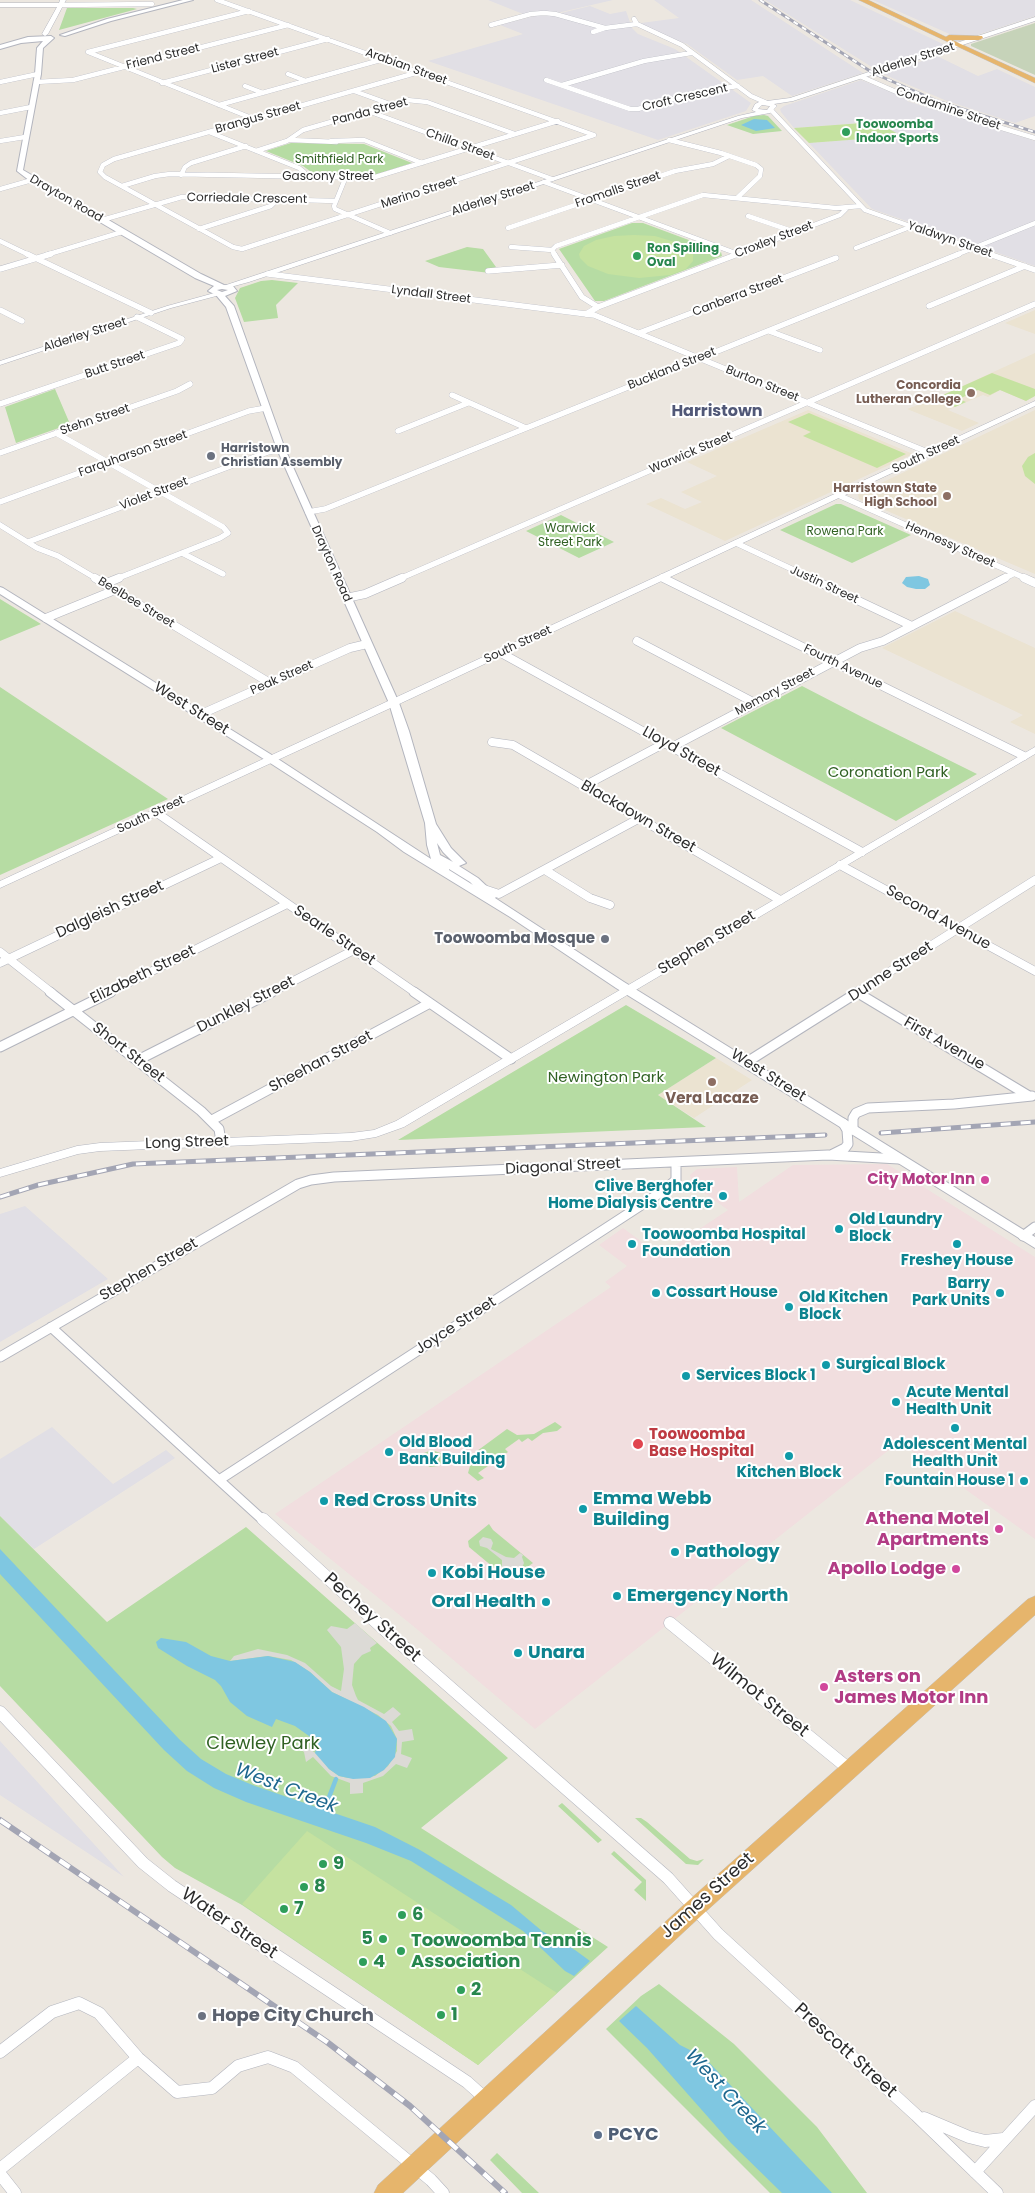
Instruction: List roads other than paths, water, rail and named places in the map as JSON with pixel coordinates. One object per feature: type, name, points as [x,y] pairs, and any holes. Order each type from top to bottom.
[{"type":"highway","points":[[862,0],[1035,80]]},
{"type":"highway","points":[[936,34],[960,39],[979,38]]},
{"type":"highway","name":"James Street","points":[[386,2193],[488,2100],[556,2033],[1035,1604]]},
{"type":"main road","points":[[21,42],[43,41],[57,33],[109,20],[154,4],[190,0]]},
{"type":"main road","name":"Drayton Road","points":[[57,33],[48,46],[38,75],[20,171],[32,180],[203,278],[218,290],[230,306],[281,449],[394,703],[404,731],[430,823]]},
{"type":"main road","points":[[0,47],[46,38]]},
{"type":"main road","name":"Drayton Road","points":[[38,75],[40,48],[46,38]]},
{"type":"main road","points":[[218,290],[232,291]]},
{"type":"main road","name":"Drayton Road","points":[[230,306],[232,291]]},
{"type":"main road","name":"West Street","points":[[0,590],[381,830]]},
{"type":"main road","points":[[430,823],[432,845],[437,862],[441,867],[482,892]]},
{"type":"main road","points":[[430,823],[446,850],[466,868],[482,892]]},
{"type":"main road","points":[[381,830],[446,861],[474,880]]},
{"type":"main road","points":[[381,830],[408,850],[482,892]]},
{"type":"main road","name":"West Street","points":[[482,892],[500,901],[628,990],[747,1062],[898,1159],[1035,1243]]},
{"type":"street","name":"Arabian Street","points":[[217,0],[594,135]]},
{"type":"street","points":[[57,33],[51,29],[56,22],[57,13],[62,2]]},
{"type":"street","points":[[0,5],[62,2],[154,4]]},
{"type":"street","points":[[249,11],[88,52],[254,119]]},
{"type":"street","points":[[46,38],[52,17],[57,13]]},
{"type":"street","points":[[491,25],[532,14],[544,13],[555,14],[605,28]]},
{"type":"street","points":[[634,19],[637,24]]},
{"type":"street","name":"Alderley Street","points":[[740,117],[755,107],[770,106],[792,100],[1035,19]]},
{"type":"street","points":[[593,32],[605,28],[637,24],[682,45],[751,96],[770,106],[778,119],[863,208]]},
{"type":"street","name":"Friend Street","points":[[0,82],[24,76],[38,75],[70,81],[288,25]]},
{"type":"street","name":"Lister Street","points":[[162,83],[328,39]]},
{"type":"street","points":[[562,85],[644,61],[691,53]]},
{"type":"street","points":[[219,105],[385,59]]},
{"type":"street","name":"Brangus Street","points":[[122,186],[103,175],[100,168],[114,159],[419,72]]},
{"type":"street","points":[[288,74],[306,81]]},
{"type":"street","name":"Condamine Street","points":[[862,76],[910,98],[1035,138]]},
{"type":"street","points":[[393,79],[420,77],[439,79]]},
{"type":"street","name":"Croft Crescent","points":[[546,80],[638,110],[697,92],[738,86]]},
{"type":"street","points":[[245,86],[263,93]]},
{"type":"street","points":[[354,90],[390,104]]},
{"type":"street","points":[[751,96],[755,107],[778,119]]},
{"type":"street","name":"Panda Street","points":[[256,151],[290,140],[302,130],[407,100],[424,102],[515,134]]},
{"type":"street","name":"Alderley Street","points":[[0,363],[669,140],[740,117],[764,112],[770,106]]},
{"type":"street","points":[[0,113],[31,107]]},
{"type":"street","name":"Chilla Street","points":[[368,111],[552,179]]},
{"type":"street","name":"Gascony Street","points":[[122,186],[155,176],[181,175],[376,178],[558,121]]},
{"type":"street","points":[[497,128],[514,130],[533,128]]},
{"type":"street","points":[[210,132],[301,169],[304,173],[302,177]]},
{"type":"street","name":"Merino Street","points":[[199,229],[233,248],[242,249],[510,164],[594,135]]},
{"type":"street","points":[[0,141],[26,137]]},
{"type":"street","points":[[290,140],[375,145],[422,163]]},
{"type":"street","points":[[669,140],[747,160],[761,168],[760,176],[738,197]]},
{"type":"street","points":[[181,175],[185,167],[191,163],[246,146]]},
{"type":"street","name":"Fromalls Street","points":[[508,228],[674,170],[713,164],[729,156]]},
{"type":"street","points":[[345,179],[336,201],[335,209],[390,233]]},
{"type":"street","points":[[0,189],[32,180]]},
{"type":"street","points":[[544,182],[738,254]]},
{"type":"street","points":[[122,186],[199,229],[271,206],[278,200]]},
{"type":"street","points":[[511,247],[552,250],[556,246],[694,196],[712,195],[847,209],[863,208]]},
{"type":"street","name":"Corriedale Crescent","points":[[102,220],[154,204],[186,197],[336,201]]},
{"type":"street","name":"Yaldwyn Street","points":[[863,208],[910,227],[1035,270]]},
{"type":"street","name":"Croxley Street","points":[[586,314],[598,307],[840,215],[847,209]]},
{"type":"street","points":[[748,216],[795,232]]},
{"type":"street","name":"Buckland Street","points":[[308,512],[325,509],[1035,223]]},
{"type":"street","points":[[856,248],[910,227]]},
{"type":"street","points":[[0,270],[122,232]]},
{"type":"street","points":[[0,241],[151,313]]},
{"type":"street","points":[[552,250],[582,297],[598,307]]},
{"type":"street","name":"Canberra Street","points":[[639,333],[836,258]]},
{"type":"street","points":[[488,271],[562,265]]},
{"type":"street","points":[[929,306],[1025,266]]},
{"type":"street","name":"Lyndall Street","points":[[268,274],[594,315]]},
{"type":"street","name":"Alderley Street","points":[[232,291],[246,281]]},
{"type":"street","name":"Warwick Street","points":[[346,598],[364,594],[1035,304]]},
{"type":"street","points":[[2,312],[22,321]]},
{"type":"street","name":"Burton Street","points":[[594,315],[930,453]]},
{"type":"street","name":"Butt Street","points":[[0,404],[179,343],[182,339],[137,317]]},
{"type":"street","points":[[769,331],[820,350]]},
{"type":"street","name":"Stehn Street","points":[[0,453],[177,391],[190,384]]},
{"type":"street","points":[[452,395],[526,428]]},
{"type":"street","points":[[398,430],[468,403]]},
{"type":"street","name":"South Street","points":[[0,885],[663,578],[1035,403]]},
{"type":"street","name":"Farquharson Street","points":[[0,502],[250,412],[266,408]]},
{"type":"street","points":[[56,434],[223,527],[228,533],[182,554],[104,584]]},
{"type":"street","name":"Violet Street","points":[[28,542],[268,452],[281,449]]},
{"type":"street","name":"Hennessy Street","points":[[838,495],[1035,583]]},
{"type":"street","name":"Beelbee Street","points":[[0,525],[28,542],[58,556],[270,683]]},
{"type":"street","name":"Justin Street","points":[[736,543],[912,626]]},
{"type":"street","points":[[182,554],[223,574]]},
{"type":"street","name":"Memory Street","points":[[584,786],[755,703],[860,648],[883,641],[1013,574]]},
{"type":"street","name":"Fourth Avenue","points":[[663,578],[833,662],[1030,755]]},
{"type":"street","points":[[46,618],[115,590]]},
{"type":"street","points":[[637,642],[755,703]]},
{"type":"street","name":"Peak Street","points":[[199,715],[350,648],[367,644]]},
{"type":"street","name":"Lloyd Street","points":[[501,653],[862,852]]},
{"type":"street","name":"Blackdown Street","points":[[492,742],[513,745],[780,900]]},
{"type":"street","name":"Stephen Street","points":[[376,1133],[400,1124],[1030,755]]},
{"type":"street","name":"Searle Street","points":[[157,813],[511,1058]]},
{"type":"street","points":[[500,901],[545,870],[640,818]]},
{"type":"street","name":"Dalgleish Street","points":[[4,961],[221,858]]},
{"type":"street","name":"Second Avenue","points":[[840,865],[1035,971]]},
{"type":"street","points":[[545,870],[590,898],[610,905]]},
{"type":"street","name":"Dunne Street","points":[[747,1062],[1035,880]]},
{"type":"street","name":"Elizabeth Street","points":[[0,1047],[287,904]]},
{"type":"street","name":"Dunkley Street","points":[[138,1060],[354,950]]},
{"type":"street","name":"Short Street","points":[[0,952],[4,961],[74,1010],[212,1120],[219,1129],[222,1142]]},
{"type":"street","name":"First Avenue","points":[[858,993],[1032,1096]]},
{"type":"street","name":"Sheehan Street","points":[[212,1120],[430,1003]]},
{"type":"street","points":[[848,1127],[856,1113],[868,1108],[972,1103],[1032,1096]]},
{"type":"street","name":"Diagonal Street","points":[[828,1155],[845,1148],[848,1144],[848,1127]]},
{"type":"street","name":"Long Street","points":[[0,1173],[77,1150],[351,1137],[376,1133]]},
{"type":"street","name":"Diagonal Street","points":[[298,1184],[334,1177],[828,1155],[898,1159]]},
{"type":"street","name":"Joyce Street","points":[[220,1480],[663,1191],[676,1180],[676,1162]]},
{"type":"street","name":"Stephen Street","points":[[0,1357],[298,1184]]},
{"type":"street","points":[[1023,1236],[1035,1227]]},
{"type":"street","name":"Pechey Street","points":[[51,1327],[387,1632],[668,1878],[695,1908]]},
{"type":"street","name":"Wilmot Street","points":[[670,1623],[849,1769]]},
{"type":"street","name":"Water Street","points":[[0,1712],[143,1862],[172,1886],[467,2082],[488,2100]]},
{"type":"street","name":"Prescott Street","points":[[695,1908],[718,1934],[793,2005],[916,2115],[997,2193]]},
{"type":"street","points":[[0,2052],[52,2012],[79,2003],[99,2013],[138,2058],[177,2092],[212,2088],[238,2066],[268,2057],[294,2067],[415,2166],[443,2193]]},
{"type":"street","points":[[0,2169],[138,2058]]},
{"type":"street","points":[[975,2172],[1035,2106]]},
{"type":"street","points":[[916,2115],[969,2137],[985,2141],[1003,2139]]},
{"type":"street","points":[[0,2174],[14,2193]]},
{"type":"water","points":[[754,119],[767,120],[775,128],[756,131],[741,125]]},
{"type":"water","points":[[919,576],[928,579],[930,585],[925,589],[907,587],[902,583],[906,577]]},
{"type":"water","points":[[0,1549],[179,1739],[201,1759],[226,1774],[255,1786],[375,1827],[420,1850],[511,1905],[542,1931],[590,1961],[574,1976],[565,1971],[523,1931],[411,1861],[366,1843],[246,1802],[214,1788],[187,1771],[164,1750],[0,1574]]},
{"type":"water","points":[[161,1638],[186,1642],[211,1656],[230,1661],[268,1656],[295,1662],[310,1672],[332,1692],[364,1707],[386,1721],[397,1739],[395,1757],[384,1770],[370,1778],[353,1779],[339,1776],[329,1769],[315,1753],[317,1746],[309,1736],[295,1726],[276,1719],[272,1727],[247,1716],[230,1702],[221,1686],[215,1680],[158,1648],[156,1642]]},
{"type":"water","name":"West Creek","points":[[636,2006],[680,2045],[704,2057],[832,2193],[782,2193],[731,2143],[647,2048],[619,2021]]},
{"type":"waterway","name":"West Creek","points":[[323,1813],[336,1779]]},
{"type":"railway","points":[[760,0],[873,73],[937,101],[1035,132]]},
{"type":"railway","points":[[881,1133],[1035,1122]]},
{"type":"railway","points":[[0,1197],[38,1185],[133,1164],[825,1135]]},
{"type":"railway","points":[[0,1820],[327,2042],[410,2106],[505,2193]]},
{"type":"place","name":"Toowoomba Indoor Sports","points":[[846,132]]},
{"type":"place","name":"Ron Spilling Oval","points":[[637,256]]},
{"type":"place","name":"Concordia Lutheran College","points":[[971,393]]},
{"type":"place","name":"Harristown Christian Assembly","points":[[211,456]]},
{"type":"place","name":"Harristown State High School","points":[[947,496]]},
{"type":"place","name":"Toowoomba Mosque","points":[[605,939]]},
{"type":"place","name":"Vera Lacaze","points":[[712,1082]]},
{"type":"place","name":"City Motor Inn","points":[[985,1180]]},
{"type":"place","name":"Clive Berghofer Home Dialysis Centre","points":[[723,1196]]},
{"type":"place","name":"Old Laundry Block","points":[[839,1229]]},
{"type":"place","name":"Toowoomba Hospital Foundation","points":[[632,1244]]},
{"type":"place","name":"Freshey House","points":[[957,1244]]},
{"type":"place","name":"Cossart House","points":[[656,1293]]},
{"type":"place","name":"Barry Park Units","points":[[1000,1293]]},
{"type":"place","name":"Old Kitchen Block","points":[[789,1307]]},
{"type":"place","name":"Surgical Block","points":[[826,1365]]},
{"type":"place","name":"Services Block 1","points":[[686,1376]]},
{"type":"place","name":"Acute Mental Health Unit","points":[[896,1402]]},
{"type":"place","name":"Adolescent Mental Health Unit","points":[[955,1428]]},
{"type":"place","name":"Toowoomba Base Hospital","points":[[638,1444]]},
{"type":"place","name":"Old Blood Bank Building","points":[[389,1452]]},
{"type":"place","name":"Kitchen Block","points":[[789,1456]]},
{"type":"place","name":"Fountain House 1","points":[[1024,1481]]},
{"type":"place","name":"Red Cross Units","points":[[324,1501]]},
{"type":"place","name":"Emma Webb Building","points":[[583,1509]]},
{"type":"place","name":"Athena Motel Apartments","points":[[999,1529]]},
{"type":"place","name":"Pathology","points":[[675,1552]]},
{"type":"place","name":"Apollo Lodge","points":[[956,1569]]},
{"type":"place","name":"Kobi House","points":[[432,1573]]},
{"type":"place","name":"Emergency North","points":[[617,1596]]},
{"type":"place","name":"Oral Health","points":[[546,1602]]},
{"type":"place","name":"Unara","points":[[518,1653]]},
{"type":"place","name":"Asters on James Motor Inn","points":[[824,1687]]},
{"type":"place","name":"9","points":[[323,1864]]},
{"type":"place","name":"8","points":[[304,1887]]},
{"type":"place","name":"7","points":[[284,1909]]},
{"type":"place","name":"6","points":[[402,1915]]},
{"type":"place","name":"5","points":[[383,1939]]},
{"type":"place","name":"Toowoomba Tennis Association","points":[[401,1951]]},
{"type":"place","name":"4","points":[[363,1962]]},
{"type":"place","name":"2","points":[[461,1990]]},
{"type":"place","name":"1","points":[[441,2015]]},
{"type":"place","name":"Hope City Church","points":[[202,2016]]},
{"type":"place","name":"PCYC","points":[[598,2135]]},
{"type":"district","name":"Harristown","points":[[717,412]]},
{"type":"park label","name":"Smithfield Park","points":[[339,160]]},
{"type":"park label","name":"Rowena Park","points":[[845,532]]},
{"type":"park label","name":"Warwick Street Park","points":[[570,536]]},
{"type":"park label","name":"Coronation Park","points":[[888,773]]},
{"type":"park label","name":"Newington Park","points":[[606,1078]]},
{"type":"park label","name":"Clewley Park","points":[[263,1744]]}]
